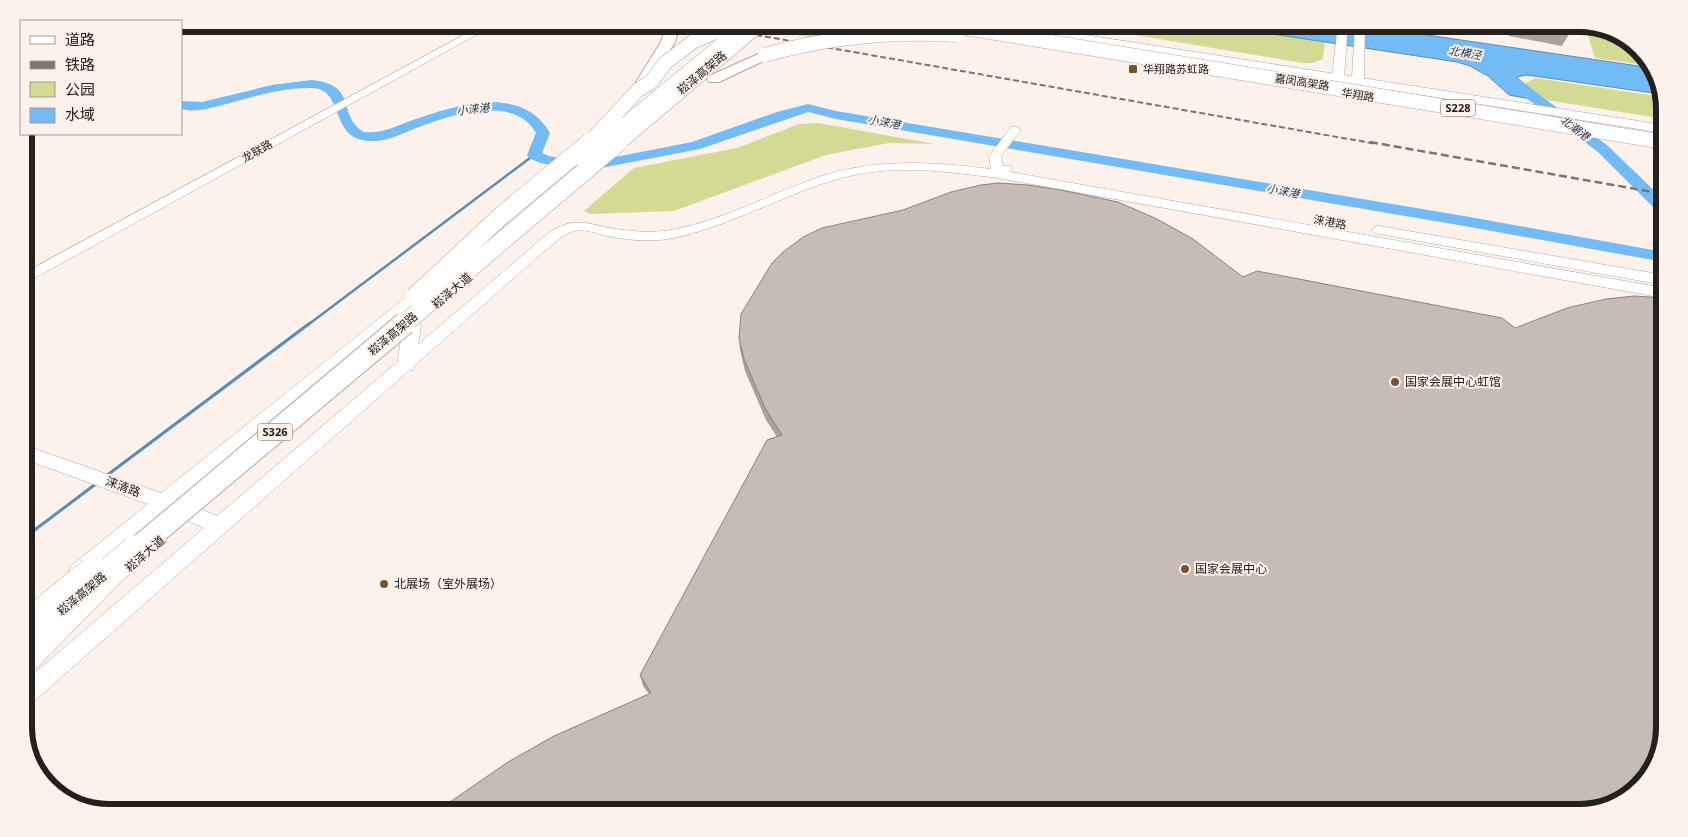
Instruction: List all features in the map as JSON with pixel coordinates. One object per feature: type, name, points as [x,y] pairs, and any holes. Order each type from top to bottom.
[{"type":"highway","points":[[309,392],[502,215],[585,147],[638,90],[668,42],[671,32]]},
{"type":"highway","points":[[638,90],[651,82],[665,63],[679,52],[694,41],[715,32]]},
{"type":"highway","name":"崧泽高架路","points":[[33,621],[740,32]]},
{"type":"highway","name":"崧泽高架路","points":[[33,636],[438,296],[759,32]]},
{"type":"highway","points":[[438,296],[499,258],[543,226],[714,79],[760,32]]},
{"type":"highway","points":[[714,79],[765,55],[791,47],[851,36],[906,32],[961,35],[1156,65],[1255,71]]},
{"type":"highway","name":"嘉闵高架路","points":[[994,32],[1655,132]]},
{"type":"highway","name":"嘉闵高架路","points":[[1024,32],[1655,140]]},
{"type":"highway","points":[[1076,32],[1187,51],[1255,71]]},
{"type":"highway","points":[[33,650],[113,569]]},
{"type":"main road","name":"龙联路","points":[[33,274],[476,32]]},
{"type":"main road","name":"崧泽大道","points":[[33,610],[532,202],[665,88],[734,32]]},
{"type":"main road","name":"崧泽大道","points":[[33,651],[759,32]]},
{"type":"main road","name":"华翔路","points":[[980,32],[1655,146]]},
{"type":"main road","name":"华翔路","points":[[1048,32],[1655,128]]},
{"type":"main road","points":[[1082,37],[1087,32]]},
{"type":"main road","points":[[1329,91],[1338,77],[1343,32]]},
{"type":"main road","points":[[1329,91],[1358,80],[1360,32]]},
{"type":"main road","points":[[998,174],[995,156],[1015,130]]},
{"type":"main road","points":[[33,688],[553,237],[575,226],[642,237],[666,235],[727,219],[824,180],[851,172],[884,167],[934,166],[998,174],[1655,291]]},
{"type":"main road","name":"涞港路","points":[[998,174],[1008,168],[1655,279]]},
{"type":"main road","points":[[406,365],[412,326]]},
{"type":"main road","name":"涞清路","points":[[33,455],[164,502],[220,526]]},
{"type":"green space","points":[[775,32],[861,32],[817,38]]},
{"type":"green space","points":[[1117,32],[1259,32],[1325,42],[1323,59],[1312,63]]},
{"type":"green space","points":[[1587,33],[1612,40],[1629,52],[1640,64],[1595,58]]},
{"type":"green space","points":[[1536,78],[1654,96],[1655,118],[1547,100],[1524,84]]},
{"type":"green space","points":[[818,123],[935,144],[889,143],[826,155],[674,211],[591,214],[584,211],[634,168],[737,148],[799,124]]},
{"type":"water","name":"北横泾","points":[[1259,32],[1407,32],[1642,66],[1648,76],[1653,93],[1527,75],[1516,77],[1547,102],[1509,95],[1488,76],[1470,66],[1457,62]]},
{"type":"building","name":"国家会展中心","points":[[998,183],[1028,185],[1118,202],[1155,218],[1193,239],[1243,277],[1257,271],[1502,318],[1515,328],[1567,308],[1606,299],[1634,296],[1655,297],[1656,727],[1648,761],[1636,778],[1612,797],[1588,804],[447,804],[508,762],[554,736],[651,693],[640,675],[767,440],[782,435],[765,408],[744,359],[739,338],[741,314],[772,263],[803,237],[822,228],[903,210],[951,192]]},
{"type":"waterway","name":"北潮港","points":[[1515,83],[1603,149],[1655,200]]},
{"type":"waterway","name":"小涞港","points":[[182,105],[202,106],[286,86],[323,85],[331,89],[337,96],[347,123],[353,131],[361,136],[373,137],[383,136],[421,122],[470,108],[508,108],[529,116],[537,123],[543,133],[534,155],[545,160],[585,167],[695,146],[782,115],[808,108],[836,115],[1464,221],[1655,255]]},
{"type":"waterway","points":[[309,324],[534,155]]},
{"type":"waterway","points":[[106,476],[310,323]]},
{"type":"waterway","points":[[33,531],[97,483]]},
{"type":"railway","points":[[740,32],[1377,144]]},
{"type":"railway","points":[[1370,142],[1655,192]]},
{"type":"place","name":"华翔路苏虹路","points":[[1133,69]]},
{"type":"place","name":"国家会展中心虹馆","points":[[1395,382]]},
{"type":"place","name":"国家会展中心","points":[[1185,569]]},
{"type":"place","name":"北展场（室外展场）","points":[[384,584]]}]
